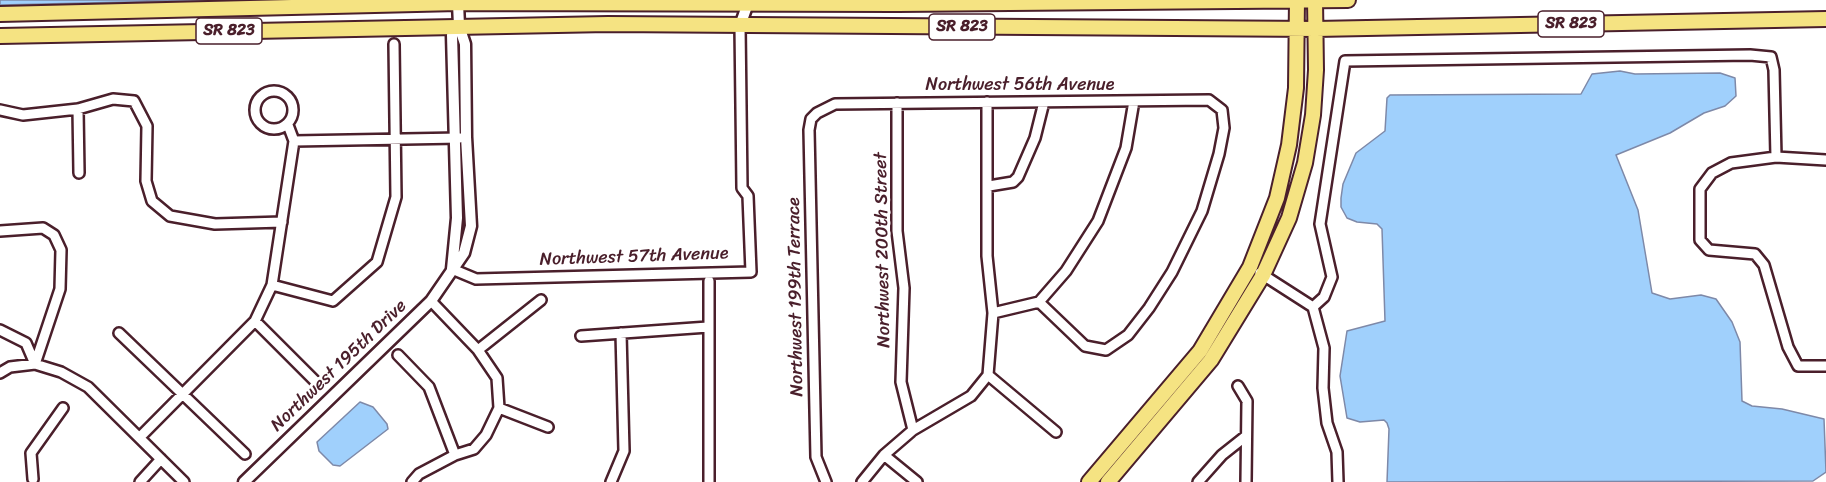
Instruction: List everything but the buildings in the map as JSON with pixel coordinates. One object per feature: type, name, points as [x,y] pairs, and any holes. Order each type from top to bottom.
[{"type":"main road","points":[[1089,482],[1200,351],[1250,267],[1277,198],[1289,145],[1296,88],[1297,0]]},
{"type":"main road","points":[[1108,482],[1211,360],[1263,275],[1289,218],[1305,163],[1315,89],[1315,0]]},
{"type":"main road","name":"SR 823","points":[[0,14],[458,3],[1348,0]]},
{"type":"main road","name":"SR 823","points":[[0,36],[608,24],[1316,29],[1826,19]]},
{"type":"street","points":[[740,26],[745,2]]},
{"type":"street","name":"Northwest 195th Drive","points":[[243,482],[430,301],[464,253],[471,226],[466,137],[465,44],[459,26],[458,3]]},
{"type":"street","name":"Northwest 195th Drive","points":[[452,269],[457,218],[453,138],[452,35],[459,26]]},
{"type":"street","name":"Northwest 57th Avenue","points":[[452,269],[476,279],[751,272],[748,196],[742,188],[740,26]]},
{"type":"street","points":[[272,285],[333,302],[377,261],[396,197],[394,44]]},
{"type":"street","points":[[1313,307],[1324,297],[1332,277],[1320,224],[1345,61],[1750,55],[1771,57],[1774,70],[1776,157]]},
{"type":"street","points":[[140,436],[255,321],[272,285],[294,141],[288,125],[292,108],[288,96],[278,92],[260,97],[254,108],[257,120],[270,129],[284,128],[288,125]]},
{"type":"street","points":[[0,110],[22,115],[78,109],[113,99],[134,101],[147,126],[146,181],[152,201],[170,216],[215,224],[282,222]]},
{"type":"street","name":"Northwest 56th Avenue","points":[[817,113],[835,104],[1209,100],[1222,110],[1223,137],[1202,211],[1172,273],[1128,335],[1106,350],[1085,346],[1039,302]]},
{"type":"street","points":[[993,313],[1039,302],[1066,271],[1098,221],[1126,148],[1134,101]]},
{"type":"street","points":[[862,482],[884,455],[913,430],[970,396],[988,375],[993,313],[987,256],[987,102]]},
{"type":"street","points":[[988,186],[1012,182],[1018,177],[1035,138],[1044,102]]},
{"type":"street","name":"Northwest 200th Street","points":[[897,103],[897,231],[904,288],[901,382],[913,430]]},
{"type":"street","points":[[78,109],[79,172]]},
{"type":"street","name":"Northwest 199th Terrace","points":[[817,113],[811,120],[809,130],[816,458],[826,482]]},
{"type":"street","points":[[294,141],[466,137]]},
{"type":"street","points":[[1826,160],[1776,157],[1731,163],[1712,173],[1700,189],[1700,240],[1709,250],[1755,254],[1764,265],[1788,347],[1798,366],[1826,366]]},
{"type":"street","points":[[0,231],[44,228],[54,234],[61,250],[60,289],[35,364]]},
{"type":"street","points":[[1250,267],[1313,307],[1324,348],[1323,388],[1327,423],[1337,452],[1338,482]]},
{"type":"street","points":[[709,281],[709,482]]},
{"type":"street","points":[[478,350],[541,300]]},
{"type":"street","points":[[412,482],[419,474],[455,455],[474,449],[486,435],[499,408],[497,378],[478,350],[430,301]]},
{"type":"street","points":[[255,321],[318,384]]},
{"type":"street","points":[[581,336],[708,327]]},
{"type":"street","points":[[0,330],[26,343],[35,364]]},
{"type":"street","points":[[119,333],[245,454]]},
{"type":"street","points":[[611,482],[624,451],[621,333]]},
{"type":"street","points":[[398,355],[429,387],[455,455]]},
{"type":"street","points":[[0,373],[10,367],[35,364],[61,372],[88,387],[140,436],[183,482]]},
{"type":"street","points":[[988,375],[1056,432]]},
{"type":"street","points":[[1238,386],[1247,401],[1246,482]]},
{"type":"street","points":[[35,481],[31,453],[63,408]]},
{"type":"street","points":[[499,408],[548,427]]},
{"type":"street","points":[[1198,482],[1222,455],[1246,436]]},
{"type":"street","points":[[884,455],[917,482]]},
{"type":"street","points":[[140,482],[161,459]]},
{"type":"water","points":[[0,0],[211,0],[0,5]]},
{"type":"water","points":[[1620,71],[1635,74],[1720,73],[1735,78],[1736,96],[1725,106],[1704,113],[1670,133],[1616,155],[1638,210],[1652,293],[1670,299],[1701,295],[1716,299],[1732,322],[1740,342],[1742,401],[1752,406],[1782,409],[1824,419],[1826,472],[1813,481],[1387,482],[1389,429],[1387,423],[1384,420],[1360,422],[1347,418],[1340,376],[1347,331],[1385,321],[1382,229],[1377,224],[1357,222],[1347,218],[1341,207],[1341,198],[1343,184],[1356,153],[1385,131],[1387,98],[1390,95],[1581,94],[1592,74]]},
{"type":"water","points":[[360,402],[373,407],[387,424],[388,429],[340,466],[333,465],[319,451],[317,442]]}]
